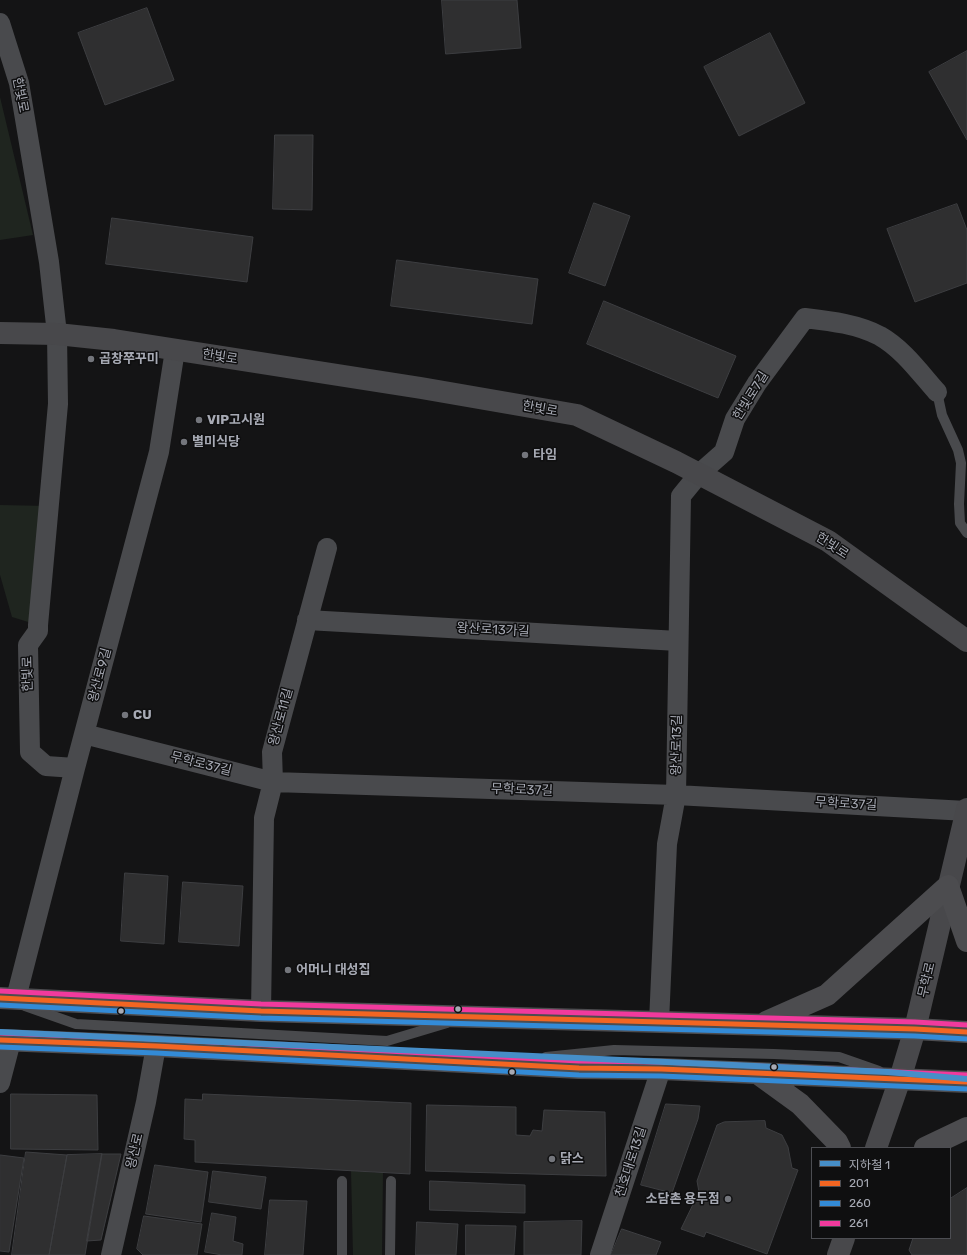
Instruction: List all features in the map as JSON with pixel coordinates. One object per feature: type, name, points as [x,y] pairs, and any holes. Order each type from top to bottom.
[{"type":"main road","points":[[761,1024],[827,995],[948,886],[967,941]]},
{"type":"main road","points":[[5,998],[261,1010],[761,1024],[967,1032]]},
{"type":"main road","points":[[5,1041],[156,1046],[580,1068],[661,1069],[760,1075],[967,1082]]},
{"type":"main road","points":[[760,1075],[800,1104],[837,1142],[840,1147]]},
{"type":"main road","points":[[927,1147],[967,1128]]},
{"type":"street","name":"한빛로","points":[[0,23],[19,84],[49,262],[57,334],[58,404],[38,631],[28,646],[30,752],[46,766],[75,768]]},
{"type":"street","name":"한빛로7길","points":[[699,474],[724,452],[735,419],[757,384],[805,318],[843,323],[880,336],[905,356],[937,392]]},
{"type":"street","name":"한빛로","points":[[0,332],[57,334],[175,350],[421,388],[578,415],[699,474],[828,541],[967,641]]},
{"type":"street","name":"왕산로9길","points":[[5,998],[75,768],[159,452],[175,350]]},
{"type":"street","name":"왕산로13길","points":[[659,1022],[668,844],[676,795],[681,496],[699,474]]},
{"type":"street","name":"왕산로11길","points":[[261,1010],[264,818],[273,782],[272,752],[327,548]]},
{"type":"street","name":"왕산로13가길","points":[[307,620],[678,641]]},
{"type":"street","name":"무학로37길","points":[[84,734],[273,782],[676,795],[967,810]]},
{"type":"street","name":"무학로","points":[[876,1147],[900,1079],[915,1029],[967,810]]},
{"type":"street","points":[[0,1083],[5,1041]]},
{"type":"street","name":"왕산로","points":[[111,1255],[146,1102],[156,1046]]},
{"type":"street","name":"천호대로13길","points":[[600,1255],[661,1069]]},
{"type":"street","points":[[838,1255],[844,1239]]},
{"type":"lane","points":[[937,392],[942,415],[960,457],[960,523],[967,534]]},
{"type":"lane","points":[[5,998],[76,1024],[387,1041],[470,1016]]},
{"type":"lane","points":[[482,1063],[614,1050],[839,1056],[900,1079]]},
{"type":"lane","points":[[342,1181],[342,1255]]},
{"type":"lane","points":[[390,1255],[391,1181]]},
{"type":"shaded area","points":[[0,97],[33,235],[0,240]]},
{"type":"shaded area","points":[[0,505],[49,506],[38,625],[12,617],[0,575]]},
{"type":"shaded area","points":[[351,1171],[383,1173],[382,1255],[353,1255]]},
{"type":"building","points":[[442,0],[517,0],[521,48],[446,54]]},
{"type":"building","points":[[147,8],[174,80],[105,105],[78,33]]},
{"type":"building","points":[[770,33],[805,103],[739,136],[704,67]]},
{"type":"building","points":[[967,51],[967,140],[929,72]]},
{"type":"building","points":[[275,135],[313,135],[312,210],[273,209]]},
{"type":"building","points":[[594,203],[630,216],[605,286],[569,273]]},
{"type":"building","points":[[957,204],[967,230],[967,283],[915,302],[887,229]]},
{"type":"building","points":[[112,218],[253,237],[247,282],[106,264]]},
{"type":"building","points":[[397,260],[538,279],[532,324],[391,306]]},
{"type":"building","points":[[604,301],[736,356],[718,398],[587,344]]},
{"type":"building","points":[[125,873],[168,876],[164,944],[121,941]]},
{"type":"building","points":[[183,882],[243,886],[239,946],[179,942]]},
{"type":"building","points":[[11,1094],[97,1095],[98,1150],[11,1149]]},
{"type":"building","points":[[203,1094],[411,1103],[410,1174],[195,1162],[195,1140],[184,1139],[185,1099],[202,1100]]},
{"type":"building","points":[[666,1104],[700,1106],[698,1119],[672,1193],[641,1185]]},
{"type":"building","points":[[427,1105],[516,1107],[516,1135],[530,1136],[533,1130],[542,1131],[544,1110],[605,1112],[606,1176],[426,1171]]},
{"type":"building","points":[[765,1121],[766,1128],[782,1135],[788,1147],[792,1168],[798,1170],[767,1254],[706,1232],[704,1237],[681,1229],[699,1192],[697,1181],[717,1125],[724,1122]]},
{"type":"building","points":[[26,1152],[67,1155],[49,1255],[12,1255]]},
{"type":"building","points":[[102,1154],[85,1255],[49,1255],[67,1155]]},
{"type":"building","points":[[102,1154],[121,1154],[101,1240],[87,1241]]},
{"type":"building","points":[[0,1155],[24,1158],[9,1252],[0,1251]]},
{"type":"building","points":[[155,1165],[208,1172],[201,1222],[146,1214]]},
{"type":"building","points":[[213,1171],[266,1177],[261,1209],[209,1202]]},
{"type":"building","points":[[430,1181],[525,1185],[525,1213],[430,1210]]},
{"type":"building","points":[[967,1188],[967,1255],[912,1255],[909,1250],[913,1239],[951,1239],[951,1198]]},
{"type":"building","points":[[270,1200],[307,1201],[303,1255],[265,1255]]},
{"type":"building","points":[[212,1213],[236,1217],[233,1241],[243,1244],[242,1255],[222,1255],[205,1252]]},
{"type":"building","points":[[144,1216],[202,1224],[197,1255],[143,1255],[137,1249]]},
{"type":"building","points":[[582,1221],[581,1255],[524,1255],[524,1222]]},
{"type":"building","points":[[417,1222],[458,1224],[456,1255],[416,1255]]},
{"type":"building","points":[[466,1225],[516,1226],[514,1255],[466,1255]]},
{"type":"building","points":[[622,1229],[661,1242],[656,1255],[611,1255]]},
{"type":"metro line","name":"1","points":[[0,1032],[888,1072],[967,1079]]},
{"type":"transit line","name":"261","points":[[0,991],[261,1004],[915,1022],[967,1025]]},
{"type":"transit line","name":"201","points":[[0,998],[261,1011],[915,1029],[967,1032]]},
{"type":"transit line","name":"260","points":[[0,1005],[261,1018],[915,1036],[967,1039]]},
{"type":"transit line","name":"261","points":[[0,1033],[156,1039],[579,1061],[661,1062],[967,1075]]},
{"type":"transit line","name":"201","points":[[0,1040],[156,1046],[579,1068],[661,1069],[967,1082]]},
{"type":"transit line","name":"260","points":[[0,1047],[156,1053],[579,1075],[661,1076],[967,1089]]},
{"type":"place","name":"곱창쭈꾸미","points":[[91,359]]},
{"type":"place","name":"VIP고시원","points":[[199,420]]},
{"type":"place","name":"별미식당","points":[[184,442]]},
{"type":"place","name":"타임","points":[[525,455]]},
{"type":"place","name":"CU","points":[[125,715]]},
{"type":"place","name":"어머니 대성집","points":[[288,970]]},
{"type":"place","name":"닭스","points":[[552,1159]]},
{"type":"place","name":"소담촌 용두점","points":[[728,1199]]}]
